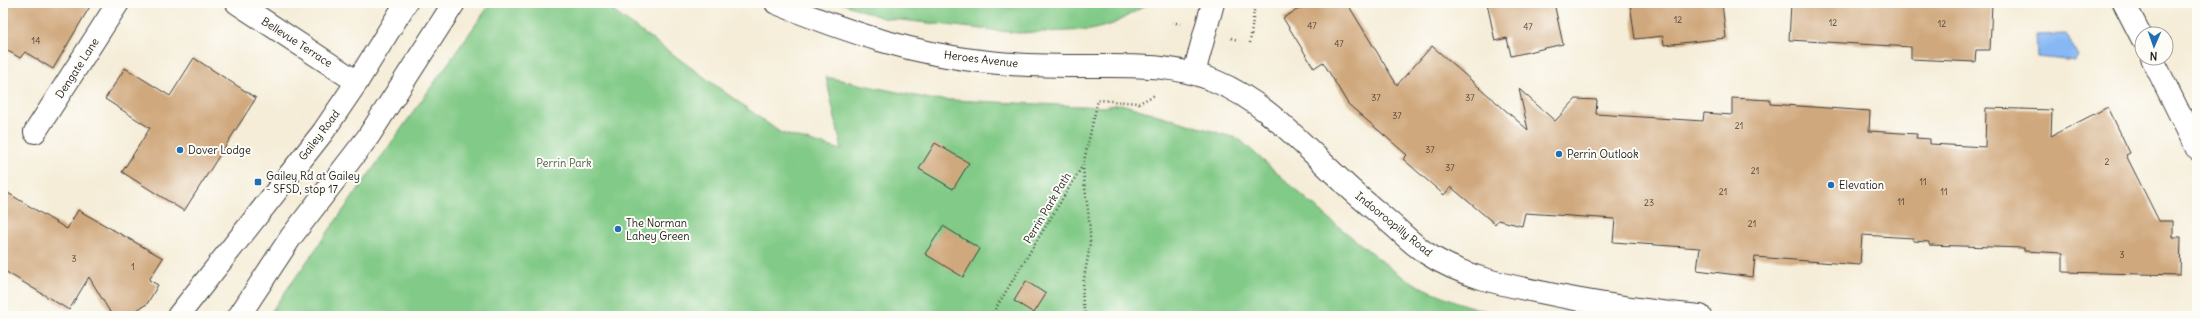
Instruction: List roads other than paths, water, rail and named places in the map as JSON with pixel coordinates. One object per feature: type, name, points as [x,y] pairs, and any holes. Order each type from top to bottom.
[{"type":"street","name":"Dengate Lane","points":[[36,132],[118,3]]},
{"type":"street","name":"Bellevue Terrace","points":[[237,3],[357,82]]},
{"type":"street","name":"Gailey Road","points":[[178,316],[322,132],[357,82],[406,3]]},
{"type":"street","points":[[239,316],[291,237],[368,137],[454,3]]},
{"type":"street","name":"Heroes Avenue","points":[[776,3],[833,26],[921,51],[989,62],[1070,66],[1148,65],[1176,68],[1194,74]]},
{"type":"street","points":[[1194,74],[1213,3]]},
{"type":"street","points":[[2124,3],[2136,26]]},
{"type":"street","points":[[2156,66],[2197,149]]},
{"type":"street","name":"Indooroopilly Road","points":[[1194,74],[1230,88],[1276,117],[1342,181],[1400,232],[1425,253],[1450,267],[1485,280],[1551,294],[1597,303],[1700,316]]},
{"type":"water","points":[[2066,34],[2078,56],[2075,61],[2037,57],[2036,35]]},
{"type":"place","name":"Dover Lodge","points":[[180,150]]},
{"type":"place","name":"Perrin Outlook","points":[[1559,154]]},
{"type":"place","name":"Gailey Rd at Gailey - SFSD, stop 17","points":[[258,182]]},
{"type":"place","name":"Elevation","points":[[1831,185]]},
{"type":"place","name":"The Norman Lahey Green","points":[[618,229]]},
{"type":"park label","name":"Perrin Park","points":[[564,163]]}]
